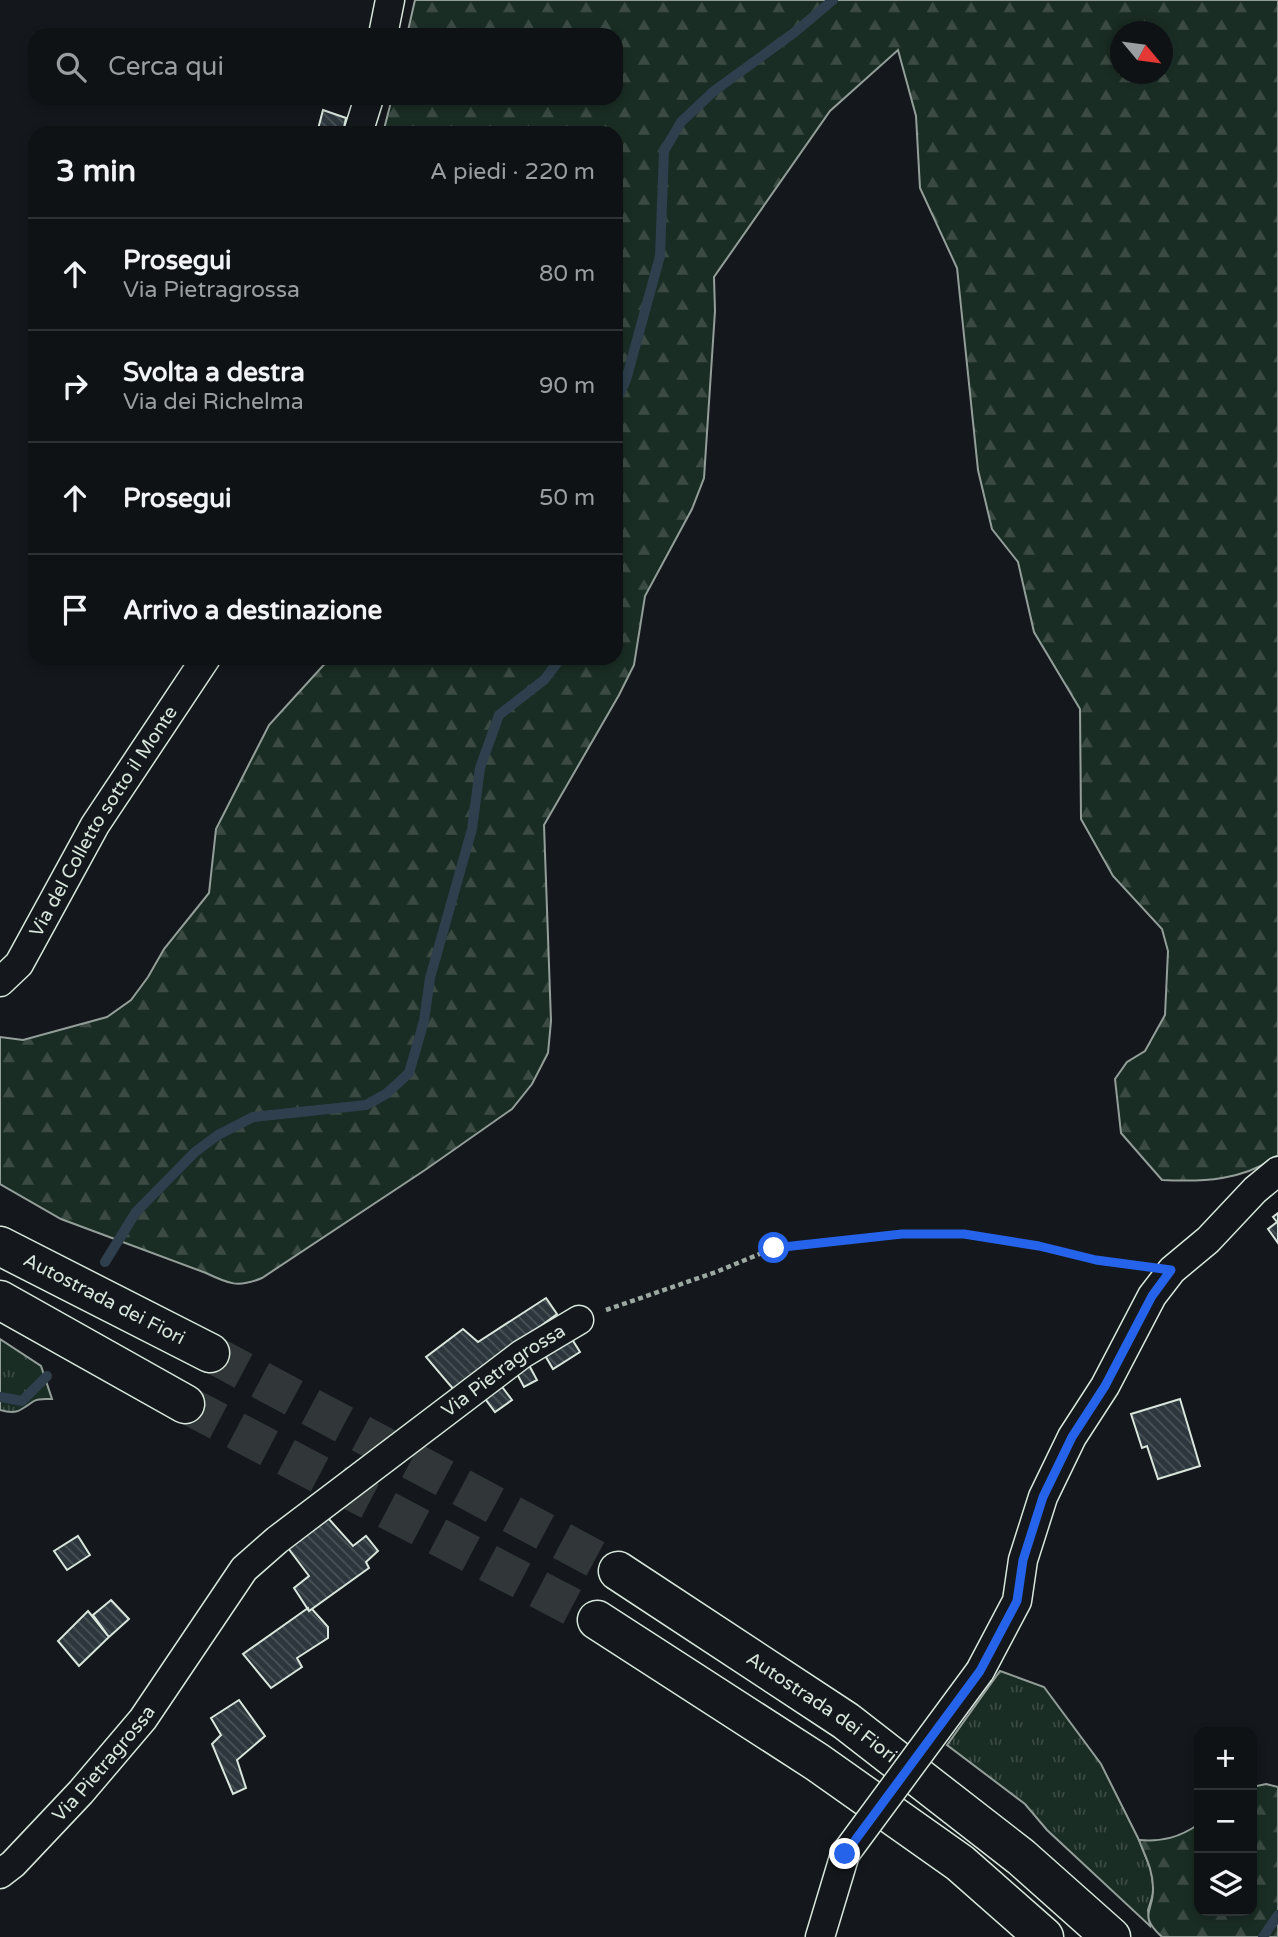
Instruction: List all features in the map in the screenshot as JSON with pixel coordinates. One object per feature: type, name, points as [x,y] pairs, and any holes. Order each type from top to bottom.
[{"type":"highway","name":"Autostrada dei Fiori","points":[[0,1246],[210,1353]]},
{"type":"highway","points":[[0,1300],[185,1404]]},
{"type":"highway","name":"Autostrada dei Fiori","points":[[618,1572],[846,1721],[1021,1857],[1111,1937]]},
{"type":"highway","points":[[597,1620],[817,1762],[960,1863],[1044,1937]]},
{"type":"street","points":[[384,28],[390,0]]},
{"type":"street","points":[[360,126],[367,105]]},
{"type":"street","name":"Via del Colletto sotto il Monte","points":[[0,982],[19,964],[95,825],[201,665]]},
{"type":"street","points":[[820,1937],[845,1854],[980,1671],[1017,1601],[1023,1560],[1043,1497],[1072,1437],[1105,1386],[1152,1296],[1171,1270],[1208,1240],[1255,1190],[1278,1171]]},
{"type":"street","name":"Via Pietragrossa","points":[[0,1874],[13,1864],[81,1792],[143,1718],[244,1569],[276,1540],[522,1354],[579,1320]]},
{"type":"path","name":"Via Pietragrossa","points":[[579,1320],[716,1272],[774,1248],[902,1234],[964,1234],[1039,1246],[1096,1260],[1171,1270]]},
{"type":"green space","points":[[415,0],[1278,0],[1278,1155],[1265,1164],[1237,1175],[1192,1181],[1162,1180],[1121,1133],[1115,1079],[1127,1062],[1145,1051],[1165,1015],[1168,951],[1162,929],[1113,876],[1081,819],[1080,709],[1034,632],[1018,562],[992,529],[978,470],[957,268],[920,188],[916,116],[898,50],[830,111],[714,277],[715,311],[704,478],[692,509],[645,596],[634,665],[544,825],[551,1021],[548,1053],[532,1084],[512,1109],[425,1170],[262,1278],[246,1283],[227,1282],[61,1219],[0,1184],[0,1037],[23,1040],[107,1017],[131,1000],[164,949],[209,893],[216,829],[269,725],[324,665],[623,665],[623,126],[385,126],[390,105],[623,105],[623,28],[409,28]]},
{"type":"green space","points":[[0,1339],[41,1366],[52,1399],[36,1400],[15,1412],[0,1410]]},
{"type":"green space","points":[[1000,1671],[1044,1687],[1101,1764],[1151,1870],[1154,1891],[1148,1910],[1150,1926],[1047,1830],[1025,1804],[947,1745]]},
{"type":"green space","points":[[1266,1784],[1278,1787],[1278,1937],[1162,1937],[1148,1918],[1153,1881],[1139,1840],[1171,1838],[1194,1827],[1194,1916],[1257,1916],[1257,1786]]},
{"type":"building","points":[[323,110],[346,118],[344,126],[319,126]]},
{"type":"building","points":[[1278,1213],[1278,1243],[1268,1229],[1277,1222],[1273,1217]]},
{"type":"building","points":[[546,1298],[557,1314],[454,1390],[426,1357],[463,1329],[478,1342]]},
{"type":"building","points":[[570,1336],[580,1352],[553,1369],[543,1352]]},
{"type":"building","points":[[529,1365],[537,1380],[524,1387],[516,1372]]},
{"type":"building","points":[[500,1384],[512,1400],[495,1412],[483,1396]]},
{"type":"building","points":[[1180,1399],[1200,1466],[1158,1479],[1147,1446],[1142,1448],[1131,1414]]},
{"type":"building","points":[[328,1518],[353,1546],[366,1536],[378,1551],[366,1562],[369,1568],[309,1611],[294,1588],[309,1576],[288,1548]]},
{"type":"building","points":[[78,1536],[90,1555],[67,1570],[54,1551]]},
{"type":"building","points":[[111,1600],[129,1619],[109,1637],[93,1615]]},
{"type":"building","points":[[308,1608],[328,1627],[328,1638],[297,1658],[302,1667],[271,1688],[243,1654]]},
{"type":"building","points":[[88,1611],[109,1637],[79,1666],[58,1641]]},
{"type":"building","points":[[239,1700],[265,1736],[237,1760],[246,1788],[233,1794],[212,1744],[221,1735],[211,1718]]},
{"type":"waterway","points":[[623,386],[660,256],[664,151],[681,122],[714,91],[795,32],[833,0]]},
{"type":"waterway","points":[[105,1262],[136,1212],[195,1152],[218,1135],[253,1117],[366,1105],[386,1094],[409,1073],[424,1021],[430,978],[472,829],[480,768],[499,715],[544,680],[556,665]]},
{"type":"waterway","points":[[0,1397],[22,1401],[47,1376]]},
{"type":"waterway","points":[[1263,1937],[1278,1915]]},
{"type":"tunnel","points":[[210,1353],[618,1571]]},
{"type":"tunnel","points":[[185,1404],[597,1620]]},
{"type":"route","points":[[774,1248],[902,1234],[964,1234],[1039,1246],[1096,1260],[1171,1270],[1152,1296],[1105,1386],[1072,1437],[1043,1497],[1023,1560],[1017,1601],[980,1671],[845,1854]]}]
